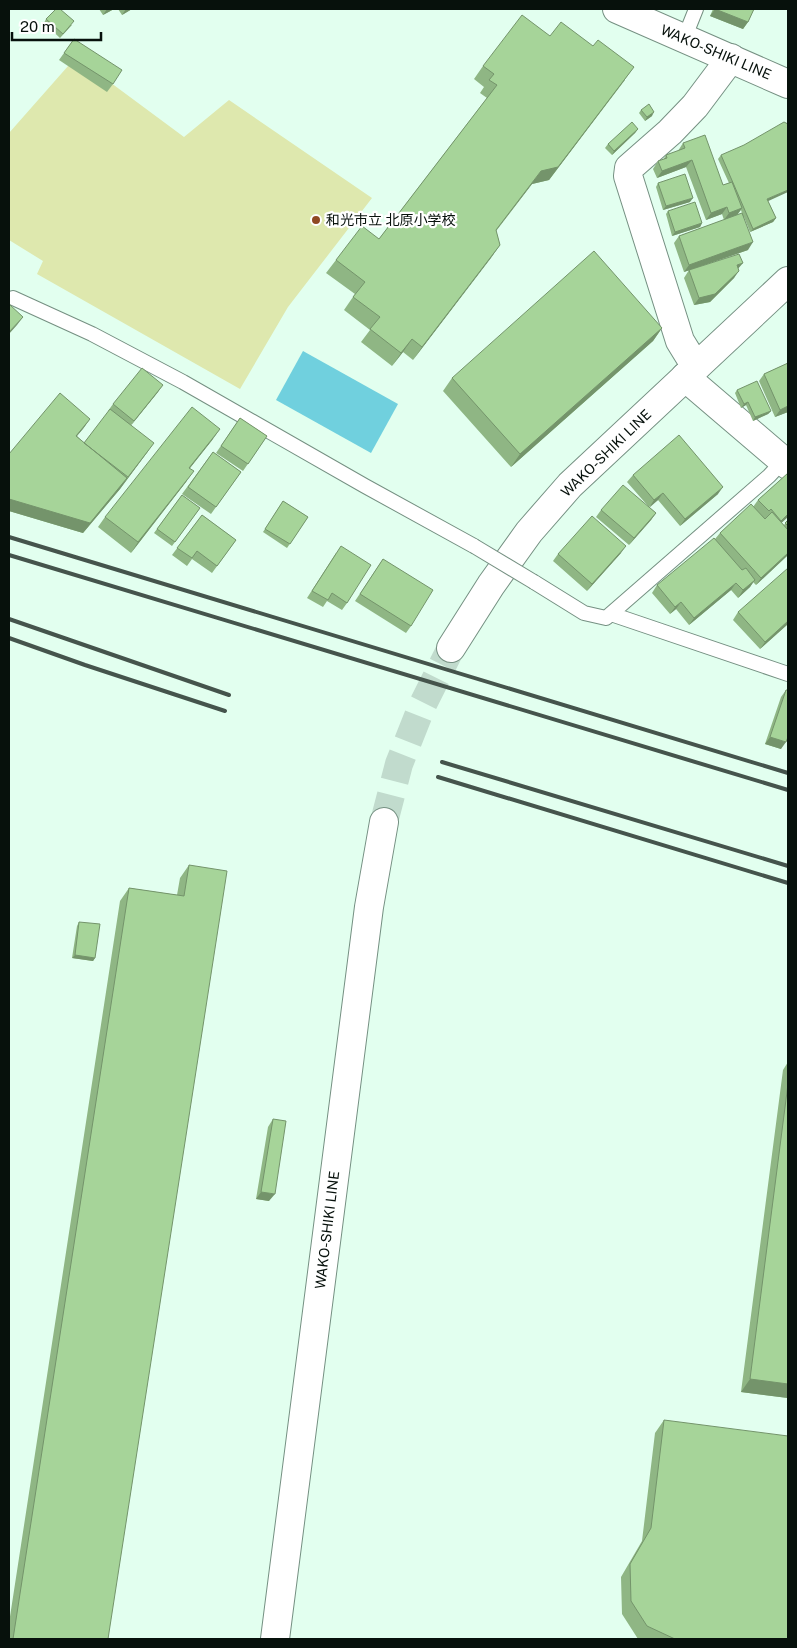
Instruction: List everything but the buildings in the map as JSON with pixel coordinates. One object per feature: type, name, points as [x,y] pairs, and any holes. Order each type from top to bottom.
[{"type":"main road","name":"WAKO-SHIKI LINE","points":[[617,9],[788,84]]},
{"type":"main road","points":[[731,58],[695,106],[670,132],[629,168],[628,176],[691,372],[786,460]]},
{"type":"main road","name":"WAKO-SHIKI LINE","points":[[451,648],[491,585],[529,532],[570,485],[788,282]]},
{"type":"main road","name":"WAKO-SHIKI LINE","points":[[275,1639],[368,916],[384,822]]},
{"type":"lane","points":[[684,39],[696,9]]},
{"type":"lane","points":[[13,298],[92,334],[183,382],[474,546],[584,613],[606,618],[786,460]]},
{"type":"lane","points":[[611,614],[788,674]]},
{"type":"green space","points":[[76,57],[184,137],[229,100],[372,198],[288,307],[240,389],[37,274],[43,261],[9,240],[9,133]]},
{"type":"water","points":[[303,351],[398,404],[371,453],[276,400]]},
{"type":"tunnel","points":[[384,822],[399,764],[422,706],[451,648]]},
{"type":"railway","points":[[9,537],[788,773]]},
{"type":"railway","points":[[9,555],[788,790]]},
{"type":"railway","points":[[9,619],[229,695]]},
{"type":"railway","points":[[9,638],[225,711]]},
{"type":"railway","points":[[442,762],[788,866]]},
{"type":"railway","points":[[438,777],[788,883]]},
{"type":"place","name":"和光市立 北原小学校","points":[[316,220]]}]
